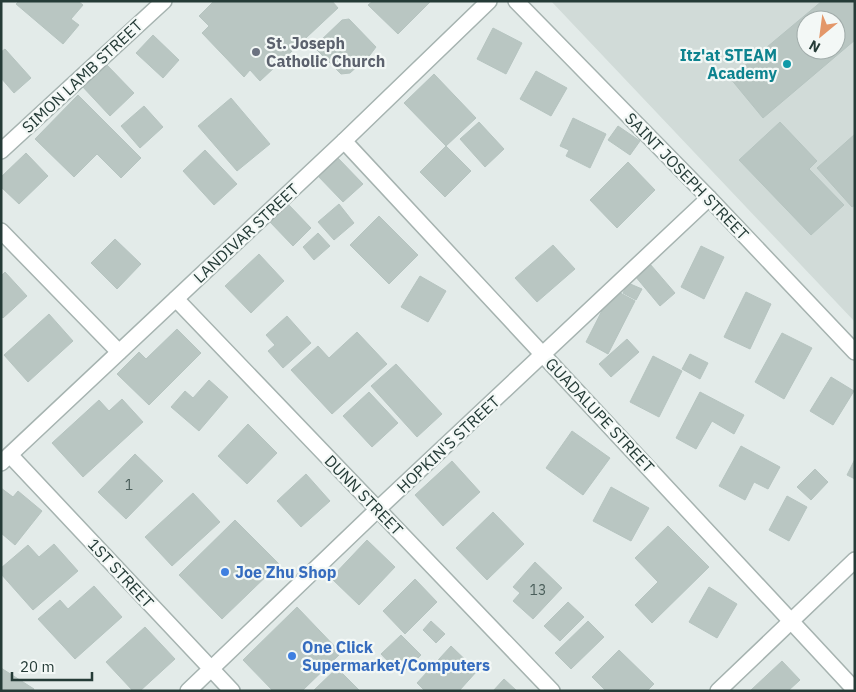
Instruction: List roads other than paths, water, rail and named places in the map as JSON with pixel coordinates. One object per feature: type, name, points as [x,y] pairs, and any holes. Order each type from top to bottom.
[{"type":"street","name":"SIMON LAMB STREET","points":[[1,151],[164,1]]},
{"type":"street","name":"LANDIVAR STREET","points":[[6,459],[344,141],[489,1]]},
{"type":"street","name":"SAINT JOSEPH STREET","points":[[516,1],[709,198],[855,352]]},
{"type":"street","name":"GUADALUPE STREET","points":[[344,141],[855,690]]},
{"type":"street","name":"HOPKIN'S STREET","points":[[188,691],[378,509],[709,198]]},
{"type":"street","points":[[1,231],[119,352]]},
{"type":"street","name":"DUNN STREET","points":[[176,299],[552,691]]},
{"type":"street","name":"1ST STREET","points":[[6,459],[232,691]]},
{"type":"street","points":[[718,691],[855,560]]},
{"type":"place","name":"St. Joseph Catholic Church","points":[[256,52]]},
{"type":"place","name":"Itz'at STEAM Academy","points":[[787,64]]},
{"type":"place","name":"Joe Zhu Shop","points":[[225,572]]},
{"type":"place","name":"One Click Supermarket/Computers","points":[[292,656]]}]
